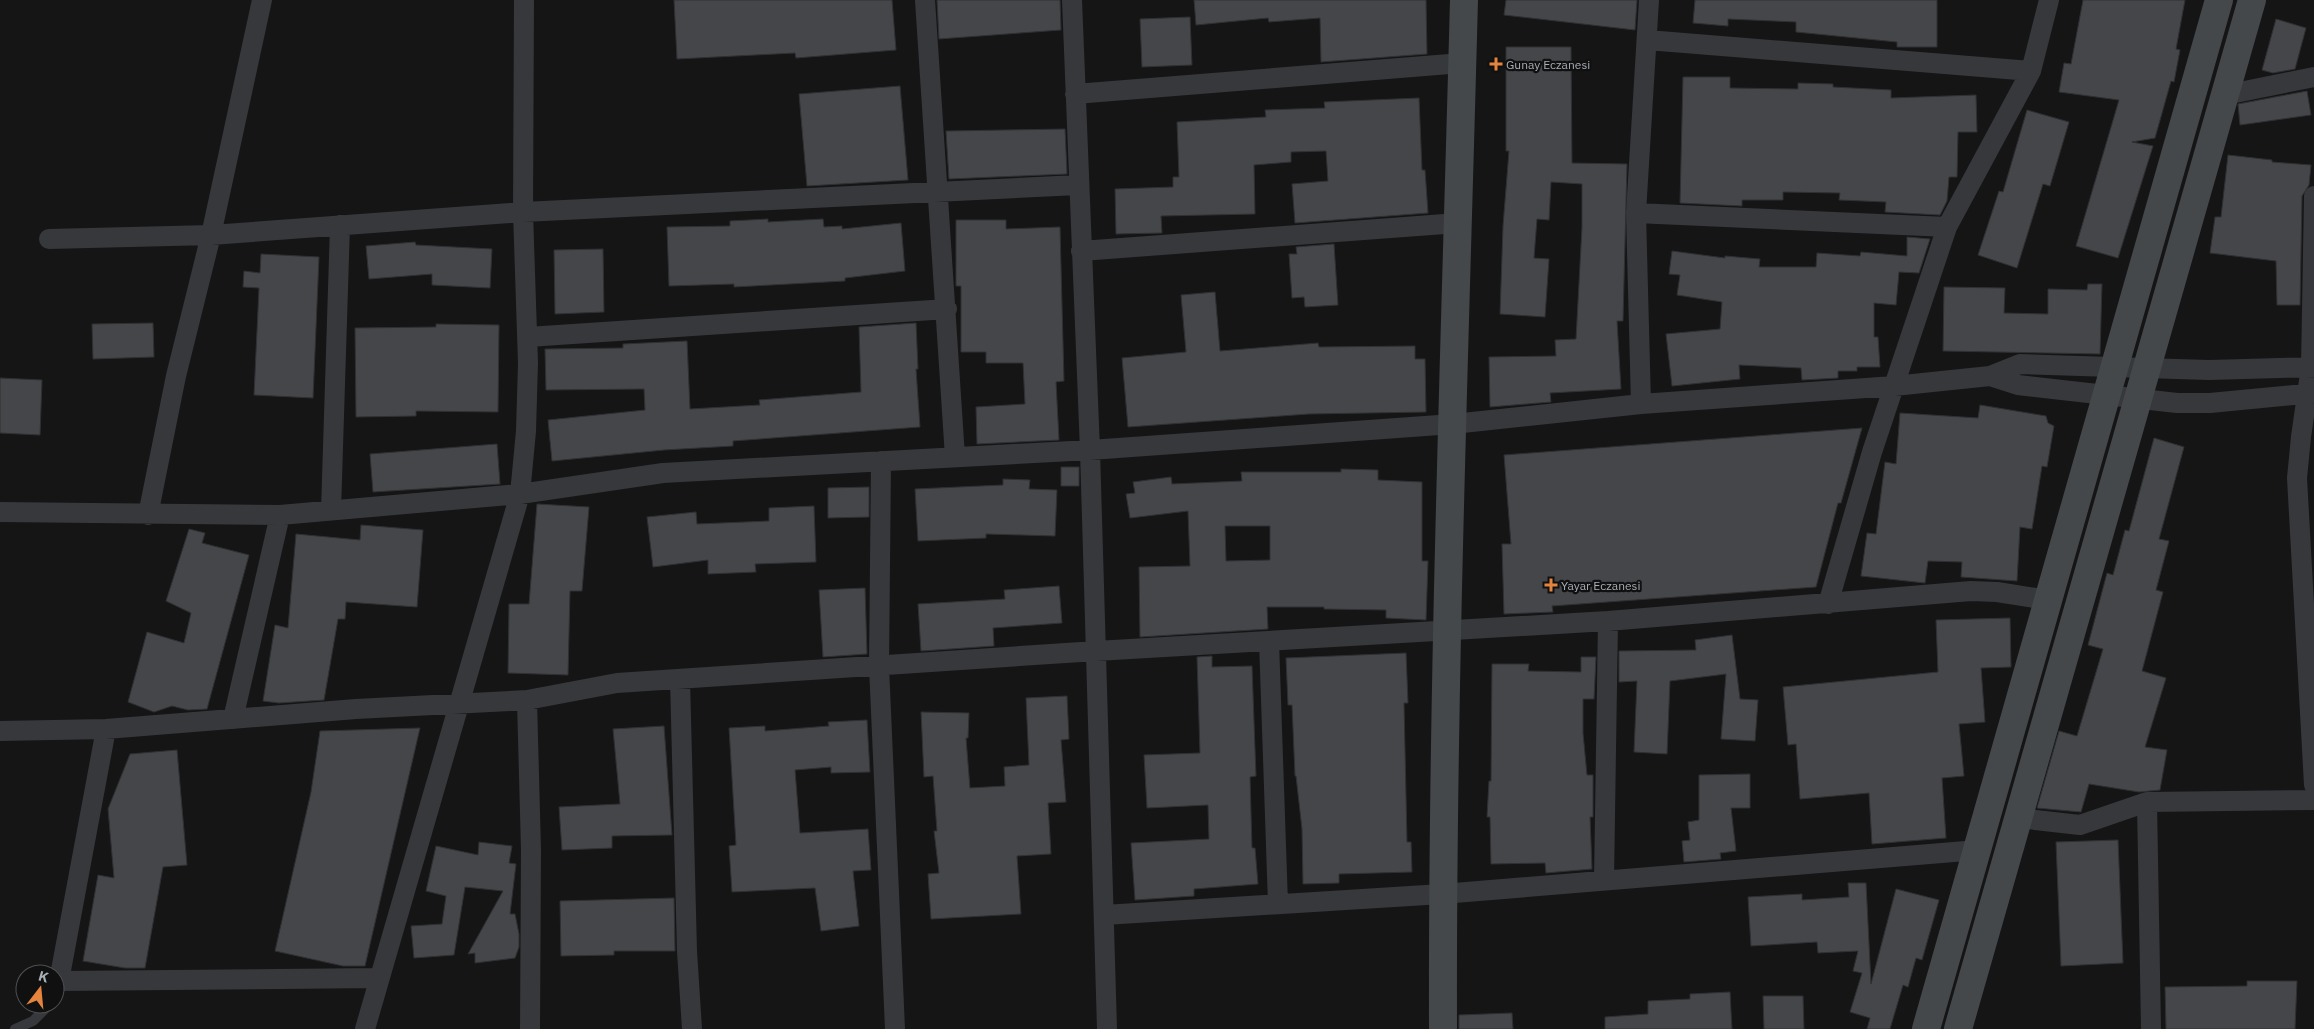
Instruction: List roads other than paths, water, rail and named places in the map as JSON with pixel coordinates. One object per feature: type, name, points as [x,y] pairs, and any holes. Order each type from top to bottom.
[{"type":"main road","points":[[1443,1029],[1442,894],[1464,0]]},
{"type":"main road","points":[[1926,1029],[2219,0]]},
{"type":"main road","points":[[1958,1029],[2252,0]]},
{"type":"street","points":[[148,515],[176,376],[211,235],[262,0]]},
{"type":"street","points":[[365,1029],[378,978],[520,494],[526,431],[528,337],[523,212],[524,0]]},
{"type":"street","points":[[925,0],[947,309],[955,457]]},
{"type":"street","points":[[1072,0],[1090,450],[1107,1029]]},
{"type":"street","points":[[1641,404],[1636,213],[1649,0]]},
{"type":"street","points":[[1828,604],[1872,452],[1947,227],[2031,72],[2049,0]]},
{"type":"street","points":[[1647,40],[2031,72]]},
{"type":"street","points":[[1075,94],[1462,63]]},
{"type":"street","points":[[2225,95],[2314,77]]},
{"type":"street","points":[[49,239],[211,235],[523,212],[1078,185]]},
{"type":"street","points":[[2314,196],[2313,367],[2297,478],[2310,649],[2314,785]]},
{"type":"street","points":[[1636,213],[1947,227]]},
{"type":"street","points":[[1081,251],[1458,224]]},
{"type":"street","points":[[331,511],[340,225]]},
{"type":"street","points":[[528,337],[947,309]]},
{"type":"street","points":[[0,512],[280,515],[520,494],[663,473],[1090,450],[1453,424],[1641,404],[1894,386],[1990,376],[2020,364],[2146,369],[2313,367]]},
{"type":"street","points":[[1990,376],[2018,385],[2106,396],[2210,404],[2310,394]]},
{"type":"street","points":[[881,461],[879,666],[896,1029]]},
{"type":"street","points":[[233,719],[280,515]]},
{"type":"street","points":[[0,731],[106,729],[526,700],[610,684],[1096,651],[1608,621],[1971,591],[1996,592],[2048,600]]},
{"type":"street","points":[[1604,880],[1608,621]]},
{"type":"street","points":[[1269,641],[1278,904]]},
{"type":"street","points":[[680,679],[687,951],[692,1029]]},
{"type":"street","points":[[526,700],[531,850],[530,1029]]},
{"type":"street","points":[[62,964],[106,729]]},
{"type":"street","points":[[2018,818],[2080,825],[2147,802],[2314,800]]},
{"type":"street","points":[[2147,802],[2151,1029]]},
{"type":"street","points":[[1104,915],[1442,894],[1978,850]]},
{"type":"street","points":[[65,988],[378,978]]},
{"type":"lane","points":[[15,1029],[33,1021],[40,1014]]},
{"type":"place","name":"Gunay Eczanesi","points":[[1496,64]]},
{"type":"place","name":"Yayar Eczanesi","points":[[1551,585]]}]
